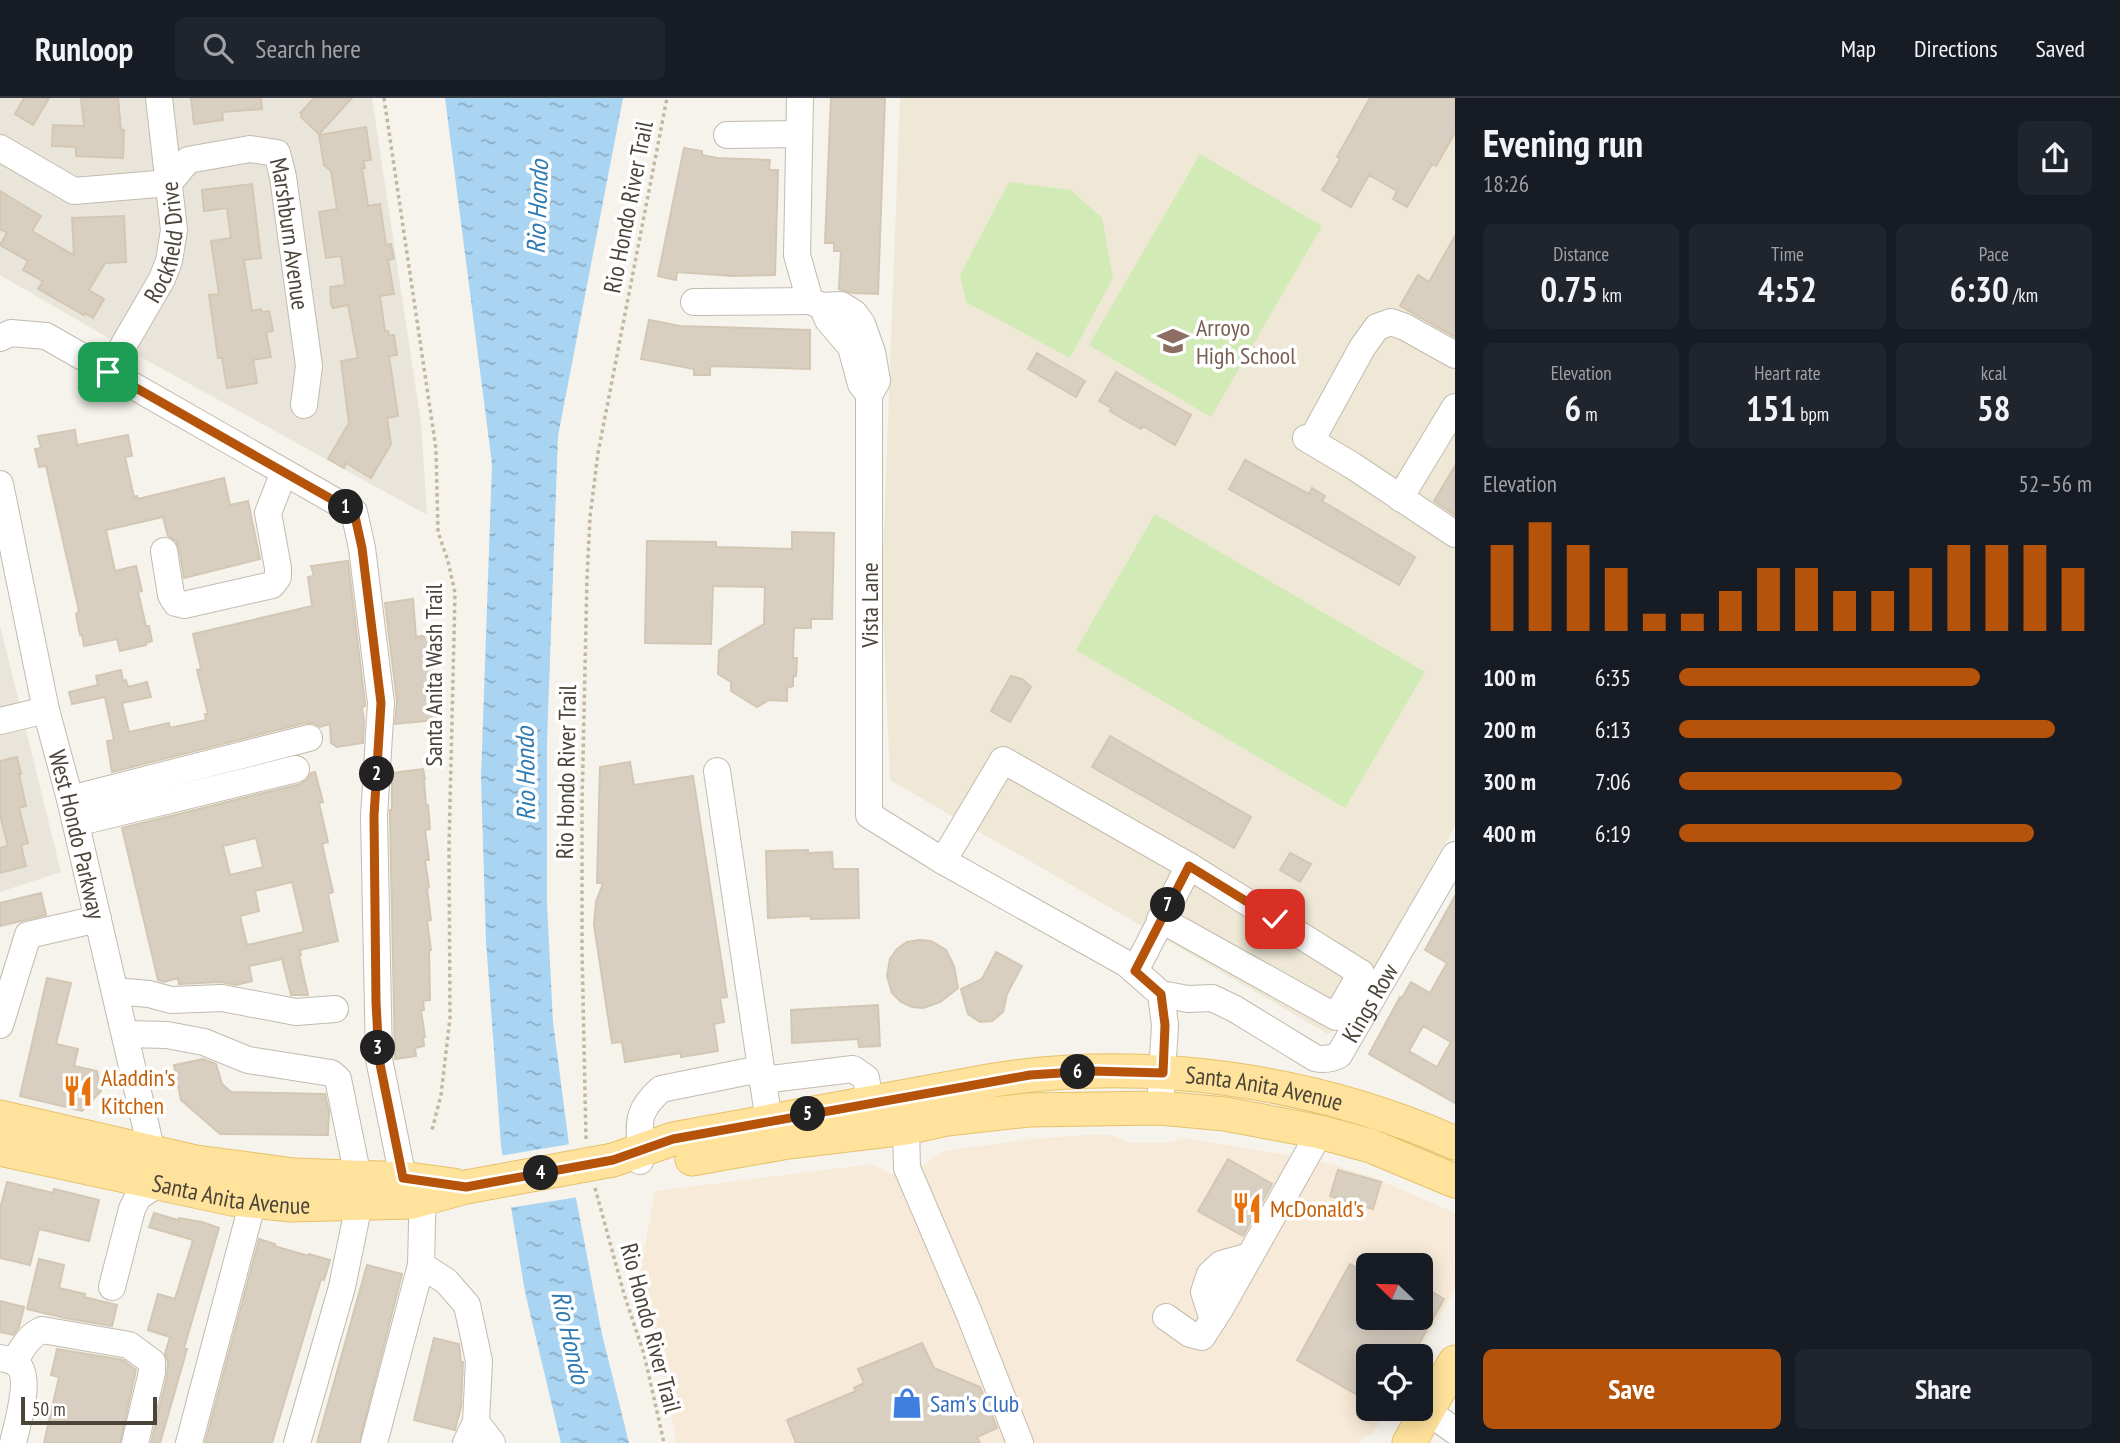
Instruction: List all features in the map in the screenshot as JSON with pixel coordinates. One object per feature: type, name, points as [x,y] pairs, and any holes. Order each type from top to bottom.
[{"type":"main road","name":"Santa Anita Avenue","points":[[768,1134],[870,1102],[994,1080],[1091,1071],[1232,1078],[1382,1113],[1455,1143]]},
{"type":"main road","points":[[906,1128],[925,1108],[977,1094],[994,1080]]},
{"type":"main road","name":"Santa Anita Avenue","points":[[0,1117],[156,1168],[232,1199],[291,1205],[359,1191],[416,1186],[466,1187],[615,1160],[673,1139],[906,1128],[947,1119],[1029,1110],[1160,1108],[1224,1114],[1321,1132],[1371,1146],[1455,1181]]},
{"type":"main road","name":"Santa Anita Avenue","points":[[0,1149],[156,1168],[197,1162],[294,1175],[359,1191]]},
{"type":"main road","points":[[1433,1401],[1455,1363]]},
{"type":"main road","points":[[1409,1443],[1421,1421]]},
{"type":"street","name":"Rockfield Drive","points":[[108,372],[162,279],[169,261],[174,230],[159,98]]},
{"type":"street","points":[[800,98],[797,256],[816,304]]},
{"type":"street","points":[[727,135],[799,134]]},
{"type":"street","points":[[0,148],[74,191],[169,183]]},
{"type":"street","name":"Marshburn Avenue","points":[[169,183],[188,160],[250,149],[277,153],[283,177],[309,366],[304,405]]},
{"type":"street","name":"Vista Lane","points":[[694,302],[841,305],[854,313],[862,324],[872,352],[877,381],[869,395],[869,815],[943,861]]},
{"type":"street","points":[[1455,355],[1405,327],[1391,322],[1377,327],[1309,440],[1455,534]]},
{"type":"street","points":[[0,338],[11,333],[47,336],[354,512],[362,548],[381,703],[374,816],[379,1059],[416,1186],[421,1265],[374,1443]]},
{"type":"street","points":[[1400,498],[1455,407]]},
{"type":"street","points":[[164,551],[171,595],[176,603],[184,605],[272,585],[278,577],[278,568],[268,513],[284,472]]},
{"type":"street","name":"West Hondo Parkway","points":[[0,484],[47,710],[156,1168]]},
{"type":"street","points":[[0,722],[47,710]]},
{"type":"street","points":[[73,811],[118,785],[309,738]]},
{"type":"street","points":[[1160,1108],[1165,1025],[1161,994],[1127,964],[943,861],[1003,760],[1372,975]]},
{"type":"street","points":[[73,811],[296,769]]},
{"type":"street","points":[[717,771],[768,1134]]},
{"type":"street","name":"Kings Row","points":[[1161,994],[1188,999],[1212,998],[1315,1058],[1323,1060],[1339,1055],[1345,1022],[1372,975],[1455,855]]},
{"type":"street","points":[[1135,971],[1189,866]]},
{"type":"street","points":[[0,1025],[28,935],[98,919]]},
{"type":"street","points":[[1160,919],[1345,1022]]},
{"type":"street","points":[[115,991],[149,994],[172,1000],[222,998],[296,1012],[335,1009]]},
{"type":"street","points":[[125,1034],[167,1035],[204,1042],[248,1060],[331,1073],[338,1079],[359,1191],[342,1286],[297,1443]]},
{"type":"street","points":[[615,1160],[650,1099],[661,1089],[761,1074],[853,1069],[866,1078],[870,1102]]},
{"type":"street","points":[[906,1128],[907,1168],[969,1313],[1020,1443]]},
{"type":"street","points":[[1166,1317],[1191,1334],[1202,1337],[1321,1132]]},
{"type":"street","points":[[112,1287],[132,1209],[156,1168]]},
{"type":"street","points":[[189,1443],[253,1201]]},
{"type":"street","points":[[421,1265],[446,1281],[467,1305],[480,1361],[471,1432],[492,1443]]},
{"type":"street","points":[[13,1443],[25,1381],[22,1369],[7,1360],[34,1333],[42,1330],[129,1345],[152,1362],[135,1443]]},
{"type":"street","points":[[1433,1415],[1455,1431]]},
{"type":"path","name":"Santa Anita Wash Trail","points":[[384,98],[436,449],[439,531],[455,593],[449,847],[450,1018],[441,1095],[432,1130]]},
{"type":"path","name":"Rio Hondo River Trail","points":[[664,1443],[644,1354],[624,1294],[615,1160],[586,1138],[582,804],[590,517],[598,453],[667,98]]},
{"type":"shaded area","points":[[0,98],[372,98],[421,423],[427,515],[148,361],[0,275]]},
{"type":"shaded area","name":"Arroyo High School","points":[[900,98],[1455,98],[1455,826],[1340,1027],[1328,1034],[890,780],[882,585]]},
{"type":"shaded area","points":[[0,625],[61,872],[0,892]]},
{"type":"shaded area","points":[[1111,1135],[1129,1143],[1167,1143],[1184,1138],[1313,1159],[1370,1176],[1455,1213],[1455,1289],[1433,1328],[1433,1253],[1356,1253],[1356,1330],[1432,1330],[1424,1344],[1356,1344],[1356,1421],[1380,1421],[1373,1433],[1364,1437],[1360,1443],[677,1443],[640,1273],[655,1191],[872,1164],[890,1174],[926,1164],[943,1151],[1030,1139]]},
{"type":"green space","points":[[1200,154],[1322,226],[1211,417],[1089,345]]},
{"type":"green space","points":[[1009,182],[1071,190],[1102,218],[1113,278],[1070,358],[966,302],[960,275]]},
{"type":"green space","points":[[1155,514],[1425,672],[1345,808],[1076,650]]},
{"type":"water","name":"Rio Hondo","points":[[445,98],[623,98],[558,436],[547,742],[547,904],[553,1022],[576,1198],[601,1330],[629,1443],[561,1443],[525,1292],[501,1146],[486,941],[481,778],[492,464]]},
{"type":"pier","points":[[571,1144],[579,1197],[508,1208],[499,1156]]},
{"type":"building","points":[[24,98],[49,98],[33,125],[15,114]]},
{"type":"building","points":[[81,98],[118,98],[121,130],[124,130],[123,158],[76,156],[76,147],[52,146],[53,125],[84,126]]},
{"type":"building","points":[[191,98],[261,98],[262,109],[222,112],[223,120],[194,124]]},
{"type":"building","points":[[314,98],[352,98],[319,134],[300,113]]},
{"type":"building","points":[[831,98],[885,98],[878,294],[852,293],[839,289],[841,251],[834,251],[834,243],[825,243]]},
{"type":"building","points":[[1370,98],[1455,98],[1455,133],[1436,166],[1432,164],[1407,207],[1393,199],[1397,191],[1369,175],[1351,207],[1322,190]]},
{"type":"building","points":[[366,127],[371,160],[363,161],[365,168],[362,168],[368,206],[380,204],[386,245],[391,244],[394,259],[388,260],[394,294],[380,296],[385,331],[388,331],[389,336],[394,335],[397,355],[389,356],[398,416],[387,418],[391,444],[371,478],[346,463],[344,468],[328,459],[349,423],[341,361],[358,358],[348,305],[333,308],[331,304],[330,287],[345,285],[341,256],[326,258],[319,212],[337,209],[331,171],[324,165],[319,135]]},
{"type":"building","points":[[684,148],[702,151],[702,155],[717,158],[770,160],[769,170],[778,170],[775,275],[733,276],[677,272],[676,280],[658,276]]},
{"type":"building","points":[[252,184],[261,258],[244,260],[252,311],[269,311],[273,331],[266,332],[271,357],[253,360],[257,383],[227,388],[222,358],[218,358],[209,295],[219,294],[211,241],[231,238],[227,208],[204,211],[202,190]]},
{"type":"building","points":[[0,191],[41,216],[32,231],[74,255],[72,218],[124,216],[126,262],[105,263],[89,290],[104,299],[93,318],[38,289],[43,281],[23,270],[28,261],[0,245],[7,233],[0,229]]},
{"type":"building","points":[[1455,236],[1455,337],[1400,306],[1418,275],[1429,282]]},
{"type":"building","points":[[649,320],[680,326],[810,330],[810,369],[710,366],[710,375],[694,375],[694,369],[641,359]]},
{"type":"building","points":[[1037,353],[1085,381],[1076,397],[1028,369]]},
{"type":"building","points":[[1116,372],[1191,415],[1175,445],[1143,426],[1141,429],[1123,419],[1099,401]]},
{"type":"building","points":[[75,430],[77,445],[128,435],[132,456],[125,457],[134,497],[137,496],[138,499],[224,478],[230,505],[248,501],[260,559],[184,578],[179,548],[176,541],[168,536],[163,517],[106,530],[115,571],[136,566],[142,591],[138,592],[152,641],[146,645],[120,651],[117,639],[84,646],[80,635],[76,614],[79,611],[46,466],[39,467],[35,449],[41,448],[38,436]]},
{"type":"building","points":[[1245,460],[1309,494],[1312,488],[1325,496],[1322,501],[1415,557],[1399,585],[1229,489]]},
{"type":"building","points":[[1455,466],[1455,515],[1434,501]]},
{"type":"building","points":[[792,532],[834,533],[832,619],[811,619],[811,628],[794,628],[793,658],[797,658],[796,676],[793,676],[793,686],[787,688],[787,701],[769,700],[757,707],[731,691],[731,682],[718,674],[719,650],[764,624],[765,587],[713,586],[711,644],[645,643],[647,541],[716,542],[716,547],[792,549]]},
{"type":"building","points":[[348,561],[365,703],[362,707],[363,743],[337,747],[331,743],[330,724],[320,727],[305,723],[112,772],[107,741],[114,740],[105,697],[72,704],[69,692],[98,685],[96,676],[121,670],[123,681],[126,680],[128,687],[147,682],[151,697],[122,703],[129,732],[169,723],[170,728],[206,720],[205,714],[208,714],[197,670],[201,669],[193,634],[312,606],[308,577],[314,576],[311,566]]},
{"type":"building","points":[[413,599],[416,637],[427,635],[429,649],[435,652],[430,657],[436,720],[395,724],[397,701],[385,603]]},
{"type":"building","points":[[1011,676],[1022,679],[1031,687],[1010,722],[991,711]]},
{"type":"building","points":[[1110,736],[1251,817],[1234,848],[1092,767]]},
{"type":"building","points":[[17,757],[26,806],[19,808],[28,843],[21,845],[26,866],[0,873],[0,848],[8,846],[0,815],[0,761]]},
{"type":"building","points":[[630,762],[634,785],[693,776],[727,997],[720,998],[724,1022],[714,1024],[718,1051],[681,1057],[681,1053],[625,1062],[622,1042],[612,1043],[594,925],[596,902],[603,883],[597,883],[600,767]]},
{"type":"building","points":[[423,769],[430,829],[425,830],[429,860],[425,860],[431,920],[427,921],[431,950],[430,1000],[423,1001],[424,1010],[421,1010],[424,1046],[415,1048],[416,1056],[395,1059],[390,816],[392,773]]},
{"type":"building","points":[[315,772],[323,802],[319,803],[328,842],[322,844],[333,892],[328,894],[338,941],[300,950],[308,995],[291,995],[282,959],[249,966],[252,981],[236,985],[221,982],[179,984],[178,978],[164,982],[158,980],[122,828],[300,784],[307,780],[311,773]],"holes":[[[256,838],[263,867],[230,875],[223,846]],[[292,882],[304,932],[247,945],[240,916],[259,911],[255,891]]]},
{"type":"building","points":[[808,850],[808,853],[832,852],[833,869],[858,869],[859,918],[768,918],[766,851]]},
{"type":"building","points":[[1290,853],[1311,864],[1300,882],[1280,870]]},
{"type":"building","points":[[41,893],[46,915],[0,926],[0,903]]},
{"type":"building","points":[[1455,896],[1455,1103],[1369,1054],[1411,982],[1430,993],[1447,963],[1425,950]],"holes":[[[1423,1026],[1451,1042],[1437,1067],[1409,1051]]]},
{"type":"building","points":[[931,941],[946,950],[954,966],[958,988],[940,1002],[923,1008],[901,1002],[892,993],[887,976],[890,959],[897,949],[907,942]]},
{"type":"building","points":[[996,952],[1022,966],[1007,994],[1003,1012],[992,1021],[980,1022],[968,1014],[961,989],[982,979]]},
{"type":"building","points":[[47,978],[71,983],[56,1044],[78,1049],[74,1066],[97,1071],[101,1091],[82,1111],[20,1096]]},
{"type":"building","points":[[878,1005],[880,1046],[859,1047],[858,1039],[792,1043],[791,1010]]},
{"type":"building","points":[[203,1059],[216,1064],[222,1084],[231,1092],[325,1094],[329,1111],[328,1135],[220,1134],[181,1100],[174,1065]]},
{"type":"building","points":[[1228,1159],[1272,1184],[1243,1236],[1198,1211]]},
{"type":"building","points":[[1338,1170],[1381,1182],[1373,1209],[1330,1196]]},
{"type":"building","points":[[7,1182],[53,1193],[54,1189],[99,1200],[89,1241],[39,1229],[30,1265],[0,1258],[0,1209]]},
{"type":"building","points":[[154,1213],[219,1228],[160,1443],[151,1443],[167,1376],[168,1362],[165,1354],[170,1337],[148,1330],[158,1294],[175,1299],[193,1240],[149,1227]]},
{"type":"building","points":[[259,1239],[275,1244],[274,1246],[330,1260],[324,1280],[321,1279],[272,1443],[205,1443]]},
{"type":"building","points":[[39,1259],[64,1265],[59,1288],[117,1305],[112,1326],[27,1309]]},
{"type":"building","points":[[1350,1264],[1356,1267],[1356,1330],[1427,1330],[1419,1344],[1356,1344],[1356,1394],[1297,1360]]},
{"type":"building","points":[[367,1265],[402,1274],[359,1443],[317,1443]]},
{"type":"building","points":[[1433,1292],[1444,1299],[1433,1319]]},
{"type":"building","points":[[0,1301],[24,1307],[19,1327],[13,1335],[0,1332]]},
{"type":"building","points":[[434,1338],[459,1344],[463,1362],[461,1407],[455,1430],[414,1420]]},
{"type":"building","name":"Sam's Club","points":[[922,1343],[934,1368],[980,1387],[997,1428],[977,1437],[980,1443],[796,1443],[787,1420],[856,1391],[854,1388],[864,1383],[858,1369]]},
{"type":"building","points":[[57,1349],[123,1360],[136,1370],[120,1443],[44,1443],[59,1377],[51,1375]]},
{"type":"place","name":"Arroyo High School","points":[[1173,341]]},
{"type":"place","name":"Aladdin's Kitchen","points":[[78,1091]]},
{"type":"place","name":"McDonald's","points":[[1247,1208]]},
{"type":"place","name":"Sam's Club","points":[[907,1403]]},
{"type":"route","points":[[108,372],[354,512],[362,548],[381,703],[374,816],[379,1059],[403,1178],[466,1187],[613,1160],[673,1139],[1030,1075],[1091,1071],[1163,1073],[1165,1025],[1161,994],[1135,971],[1189,866],[1275,919]]}]
